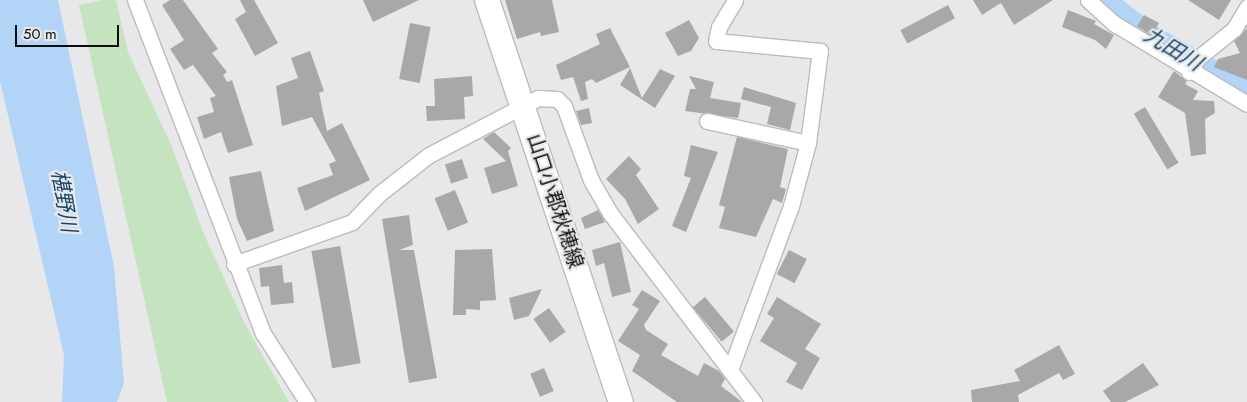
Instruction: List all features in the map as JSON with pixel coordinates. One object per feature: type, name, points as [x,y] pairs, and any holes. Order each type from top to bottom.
[{"type":"main road","name":"山口小郡秋穂線","points":[[487,0],[524,106],[621,402]]},
{"type":"street","points":[[135,0],[234,264],[263,333],[307,402]]},
{"type":"street","points":[[730,370],[791,206],[808,143],[820,51],[716,41],[719,27],[736,0]]},
{"type":"street","points":[[1098,3],[1247,104]]},
{"type":"street","points":[[1193,66],[1234,29],[1247,7]]},
{"type":"street","points":[[234,264],[352,222],[416,163],[524,106],[549,97],[564,106],[591,180],[610,213],[754,402]]},
{"type":"street","points":[[707,122],[808,143]]},
{"type":"green space","points":[[103,0],[116,0],[128,52],[172,147],[203,232],[246,326],[289,402],[167,402],[79,5]]},
{"type":"water","name":"椹野川","points":[[0,0],[58,0],[114,267],[124,383],[117,402],[62,402],[64,355],[0,81]]},
{"type":"building","points":[[170,0],[183,0],[218,49],[212,53],[227,72],[223,75],[227,82],[232,80],[253,145],[228,153],[221,132],[204,139],[197,117],[214,112],[210,98],[216,96],[193,65],[184,70],[170,49],[184,40],[162,5]]},
{"type":"building","points":[[240,0],[254,0],[278,43],[255,56],[235,19],[246,12]]},
{"type":"building","points":[[363,0],[419,0],[373,22]]},
{"type":"building","points":[[505,0],[552,0],[559,32],[541,36],[540,32],[517,39]]},
{"type":"building","points":[[973,0],[1053,0],[1014,25],[1001,3],[982,15]]},
{"type":"building","points":[[1188,0],[1231,0],[1219,20]]},
{"type":"building","points":[[948,5],[955,18],[907,44],[900,30]]},
{"type":"building","points":[[1068,10],[1096,21],[1094,24],[1114,35],[1106,49],[1095,40],[1062,27]]},
{"type":"building","points":[[1144,15],[1159,23],[1152,36],[1137,26]]},
{"type":"building","points":[[689,20],[699,38],[691,51],[678,56],[665,33]]},
{"type":"building","points":[[410,23],[431,27],[420,83],[399,79]]},
{"type":"building","points":[[610,28],[630,67],[596,83],[592,79],[585,82],[588,99],[581,101],[573,77],[561,80],[556,65],[600,44],[596,34]]},
{"type":"building","points":[[1247,28],[1247,80],[1214,67],[1218,59],[1240,53],[1234,41]]},
{"type":"building","points":[[310,51],[324,91],[319,93],[327,131],[342,123],[370,180],[305,211],[297,188],[333,175],[329,164],[336,161],[312,117],[282,126],[276,86],[298,78],[291,58]]},
{"type":"building","points":[[630,68],[642,98],[660,69],[675,76],[655,108],[620,85]]},
{"type":"building","points":[[1174,71],[1187,81],[1185,84],[1198,91],[1193,100],[1214,101],[1215,113],[1205,119],[1206,154],[1191,156],[1185,113],[1158,97]]},
{"type":"building","points":[[472,76],[473,96],[464,97],[465,119],[427,121],[426,106],[435,106],[434,79]]},
{"type":"building","points":[[689,76],[714,82],[710,98],[741,103],[738,118],[685,111],[690,89],[696,89]]},
{"type":"building","points":[[744,87],[796,103],[790,130],[767,124],[771,107],[741,99]]},
{"type":"building","points":[[1145,107],[1178,163],[1167,169],[1134,114]]},
{"type":"building","points":[[589,108],[592,123],[581,125],[576,111]]},
{"type":"building","points":[[494,132],[511,148],[508,151],[518,186],[492,194],[484,168],[506,161],[483,139]]},
{"type":"building","points":[[737,137],[788,149],[780,187],[786,189],[782,203],[773,199],[756,237],[719,228],[725,207],[719,205]]},
{"type":"building","points":[[691,145],[718,152],[686,232],[672,226],[691,178],[684,176]]},
{"type":"building","points":[[629,156],[641,169],[636,175],[659,209],[638,224],[625,199],[606,179]]},
{"type":"building","points":[[462,159],[468,178],[451,184],[445,165]]},
{"type":"building","points":[[261,171],[274,231],[247,241],[237,219],[229,177]]},
{"type":"building","points":[[455,190],[468,222],[448,231],[435,198]]},
{"type":"building","points":[[598,210],[605,222],[585,229],[581,218]]},
{"type":"building","points":[[409,215],[413,245],[399,250],[414,250],[437,378],[409,383],[382,219]]},
{"type":"building","points":[[620,242],[631,292],[612,297],[604,263],[596,266],[592,250]]},
{"type":"building","points":[[340,246],[361,363],[332,368],[311,251]]},
{"type":"building","points":[[492,249],[496,300],[480,301],[480,310],[466,309],[466,315],[453,315],[455,250]]},
{"type":"building","points":[[789,250],[807,259],[795,283],[777,274]]},
{"type":"building","points":[[282,265],[284,283],[292,282],[294,303],[271,305],[269,286],[261,287],[259,268]]},
{"type":"building","points":[[542,289],[529,316],[514,320],[509,298]]},
{"type":"building","points":[[642,290],[660,301],[644,325],[646,330],[668,344],[661,355],[698,376],[704,363],[719,371],[725,379],[721,386],[742,402],[677,402],[632,371],[640,355],[618,341],[639,309],[632,305]]},
{"type":"building","points":[[705,297],[734,331],[722,342],[693,307]]},
{"type":"building","points":[[777,297],[821,324],[805,349],[820,358],[802,390],[786,382],[797,363],[760,341],[774,318],[767,314]]},
{"type":"building","points":[[549,308],[566,332],[550,343],[533,319]]},
{"type":"building","points":[[1059,345],[1075,374],[1063,380],[1059,373],[1018,395],[1019,402],[972,402],[971,390],[1020,381],[1014,370]]},
{"type":"building","points":[[1143,363],[1159,385],[1125,402],[1111,402],[1103,391]]},
{"type":"building","points":[[544,368],[554,391],[540,397],[530,374]]},
{"type":"waterway","name":"九田川","points":[[1102,0],[1150,37],[1247,91]]}]
